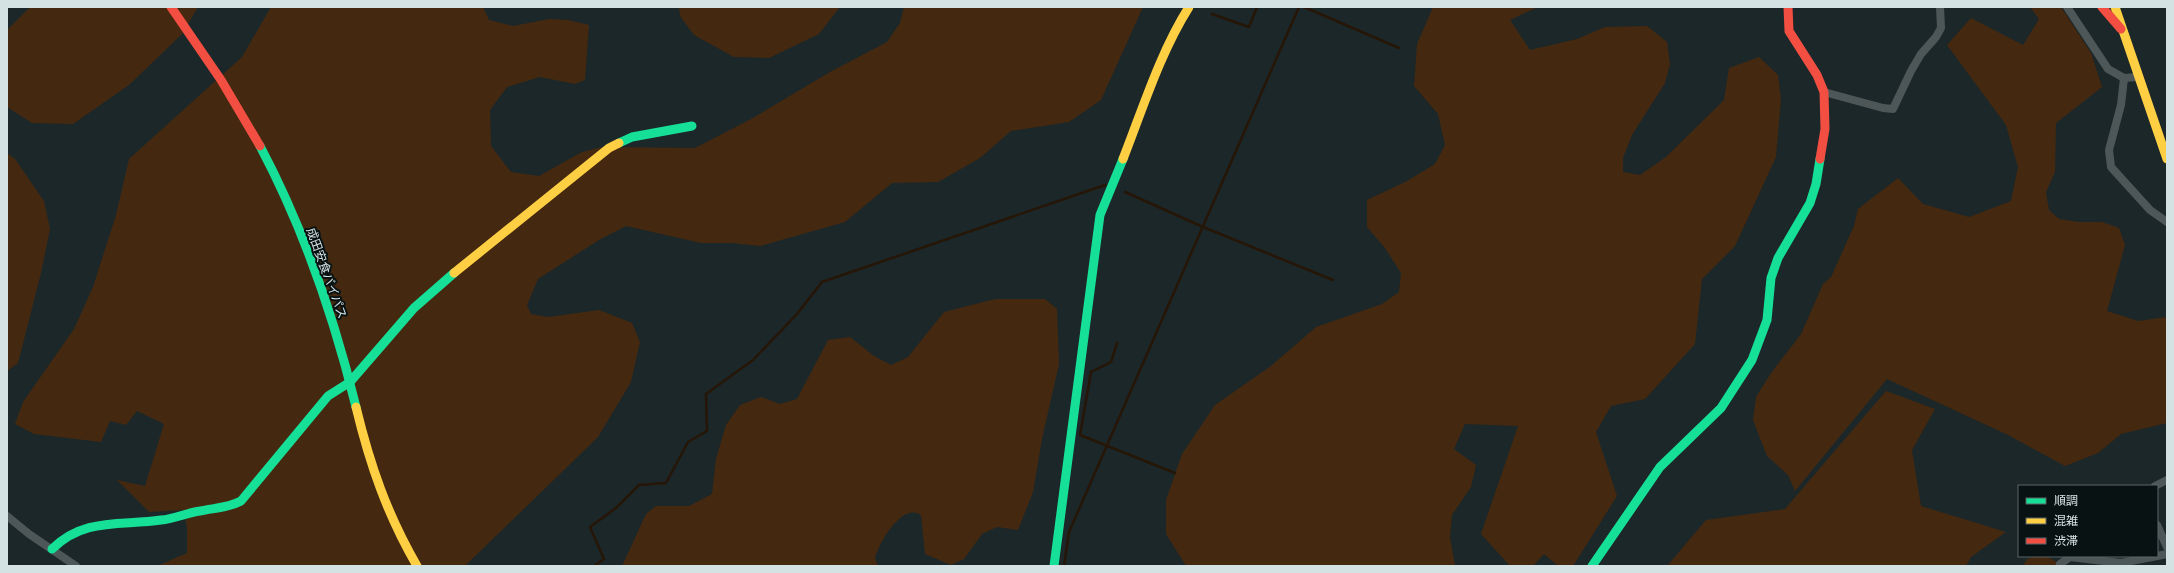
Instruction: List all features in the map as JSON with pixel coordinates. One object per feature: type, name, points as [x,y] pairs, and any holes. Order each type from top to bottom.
[{"type":"main road","name":"成田安食バイパス","points":[[171,7],[204,50],[251,131],[306,247],[334,323],[380,491],[406,547],[417,566]]},
{"type":"main road","points":[[1054,566],[1100,215],[1157,74],[1181,20],[1189,7]]},
{"type":"main road","points":[[1592,566],[1660,467],[1721,408],[1752,360],[1762,336],[1766,320],[1772,278],[1778,258],[1810,204],[1816,184],[1825,129],[1824,92],[1817,75],[1789,31],[1788,7]]},
{"type":"main road","points":[[2102,7],[2123,32]]},
{"type":"main road","points":[[2115,7],[2138,78],[2167,159]]},
{"type":"main road","points":[[52,549],[57,543],[73,534],[93,526],[156,521],[219,509],[241,501],[328,396],[350,382],[414,308],[449,277],[518,224],[594,158],[632,137],[692,126]]},
{"type":"street","points":[[1824,92],[1883,108],[1893,109],[1921,54],[1941,28],[1940,7]]},
{"type":"street","points":[[2067,7],[2108,69],[2124,78],[2138,78]]},
{"type":"street","points":[[2124,78],[2122,105],[2109,150],[2111,167],[2150,210],[2167,222]]},
{"type":"street","points":[[2157,485],[2167,480]]},
{"type":"street","points":[[7,516],[29,534],[76,566]]},
{"type":"street","points":[[2158,527],[2167,547]]},
{"type":"street","points":[[2060,564],[2069,557],[2121,563],[2152,557]]},
{"type":"shaded area","points":[[30,7],[198,7],[182,34],[129,85],[73,124],[32,123],[7,107],[7,30]]},
{"type":"shaded area","points":[[271,7],[483,7],[489,20],[513,26],[549,19],[568,20],[589,25],[585,80],[575,84],[540,77],[507,87],[490,110],[491,146],[511,172],[539,176],[582,152],[602,147],[695,148],[753,118],[830,72],[887,42],[900,23],[904,7],[1143,7],[1101,100],[1069,122],[1011,131],[980,158],[938,182],[892,183],[845,222],[760,246],[732,243],[701,243],[626,226],[599,240],[538,279],[527,305],[531,314],[548,317],[599,310],[632,323],[640,342],[631,382],[598,437],[465,566],[157,566],[187,553],[187,528],[184,510],[149,512],[117,480],[145,486],[164,424],[137,411],[126,425],[110,421],[101,442],[34,434],[15,424],[23,402],[74,329],[93,287],[116,215],[129,159],[242,57]]},
{"type":"shaded area","points":[[679,7],[840,7],[819,34],[769,58],[734,57],[694,35],[680,16]]},
{"type":"shaded area","points":[[1433,7],[1538,7],[1510,20],[1530,50],[1577,39],[1605,27],[1647,26],[1667,42],[1670,64],[1665,83],[1632,135],[1623,158],[1623,172],[1640,175],[1666,157],[1724,100],[1729,68],[1759,57],[1778,75],[1781,99],[1776,157],[1735,246],[1702,279],[1695,344],[1645,399],[1611,406],[1596,432],[1617,496],[1573,566],[1558,566],[1544,554],[1533,566],[1510,566],[1481,534],[1518,426],[1465,424],[1454,449],[1476,465],[1471,487],[1452,515],[1450,537],[1455,566],[1186,566],[1166,534],[1166,500],[1182,454],[1215,405],[1271,366],[1316,327],[1382,304],[1399,292],[1401,273],[1385,248],[1367,227],[1367,200],[1407,181],[1435,164],[1445,145],[1438,114],[1414,86],[1417,44]]},
{"type":"shaded area","points":[[2030,7],[2061,7],[2091,53],[2102,87],[2056,123],[2055,172],[2046,192],[2049,210],[2059,219],[2079,222],[2102,222],[2119,228],[2125,245],[2107,311],[2138,321],[2167,317],[2167,423],[2121,434],[2098,453],[2065,466],[2008,435],[1887,379],[1795,491],[1788,475],[1767,456],[1753,420],[1756,397],[1771,373],[1801,334],[1823,284],[1831,277],[1854,226],[1858,209],[1898,178],[1923,204],[1969,217],[2011,201],[2018,167],[2006,125],[1947,45],[1971,18],[2023,45],[2039,19]]},
{"type":"shaded area","points":[[7,153],[15,159],[44,201],[50,229],[41,273],[18,363],[7,371]]},
{"type":"shaded area","points":[[995,299],[1045,299],[1057,309],[1059,364],[1042,439],[1033,492],[1018,530],[997,527],[982,534],[964,559],[951,565],[925,554],[921,515],[914,512],[906,514],[899,519],[886,534],[875,558],[878,566],[622,566],[646,514],[656,506],[689,506],[712,494],[716,459],[726,425],[740,405],[761,397],[780,404],[797,399],[828,340],[850,337],[874,356],[891,365],[908,357],[944,312]]},
{"type":"shaded area","points":[[1886,391],[1935,409],[1912,450],[1921,506],[2006,532],[1971,557],[1966,566],[1667,566],[1706,520],[1785,509]]},
{"type":"shaded area","points":[[2034,557],[2048,557],[2064,566],[2023,566],[2027,559]]},
{"type":"waterway","points":[[1212,14],[1249,27],[1257,7]]},
{"type":"waterway","points":[[1064,566],[1069,532],[1299,7]]},
{"type":"waterway","points":[[1304,7],[1399,48]]},
{"type":"waterway","points":[[594,566],[604,559],[590,527],[616,508],[639,485],[666,483],[688,442],[707,431],[706,394],[753,360],[797,314],[822,282],[1105,185]]},
{"type":"waterway","points":[[1125,192],[1203,227],[1333,280]]},
{"type":"waterway","points":[[1117,343],[1111,362],[1091,372],[1080,435],[1175,473]]},
{"type":"traffic: fast","points":[[619,143],[632,137],[692,126]]},
{"type":"traffic: fast","points":[[260,146],[276,177],[304,241],[328,307],[356,407]]},
{"type":"traffic: fast","points":[[1054,566],[1100,215],[1123,159]]},
{"type":"traffic: fast","points":[[1592,566],[1660,467],[1721,408],[1752,360],[1767,320],[1771,278],[1778,258],[1810,203],[1816,184],[1820,159]]},
{"type":"traffic: fast","points":[[52,549],[64,539],[90,527],[166,519],[226,506],[241,501],[328,396],[350,382],[414,308],[454,273]]},
{"type":"traffic: slow","points":[[1123,159],[1169,43],[1189,7]]},
{"type":"traffic: slow","points":[[2115,7],[2167,159]]},
{"type":"traffic: slow","points":[[454,273],[609,148],[619,143]]},
{"type":"traffic: slow","points":[[356,407],[367,449],[380,489],[406,547],[417,566]]},
{"type":"traffic: jam","points":[[171,7],[221,80],[260,146]]},
{"type":"traffic: jam","points":[[1788,7],[1789,31],[1817,75],[1824,92],[1825,129],[1820,159]]},
{"type":"traffic: jam","points":[[2102,7],[2121,29]]}]
